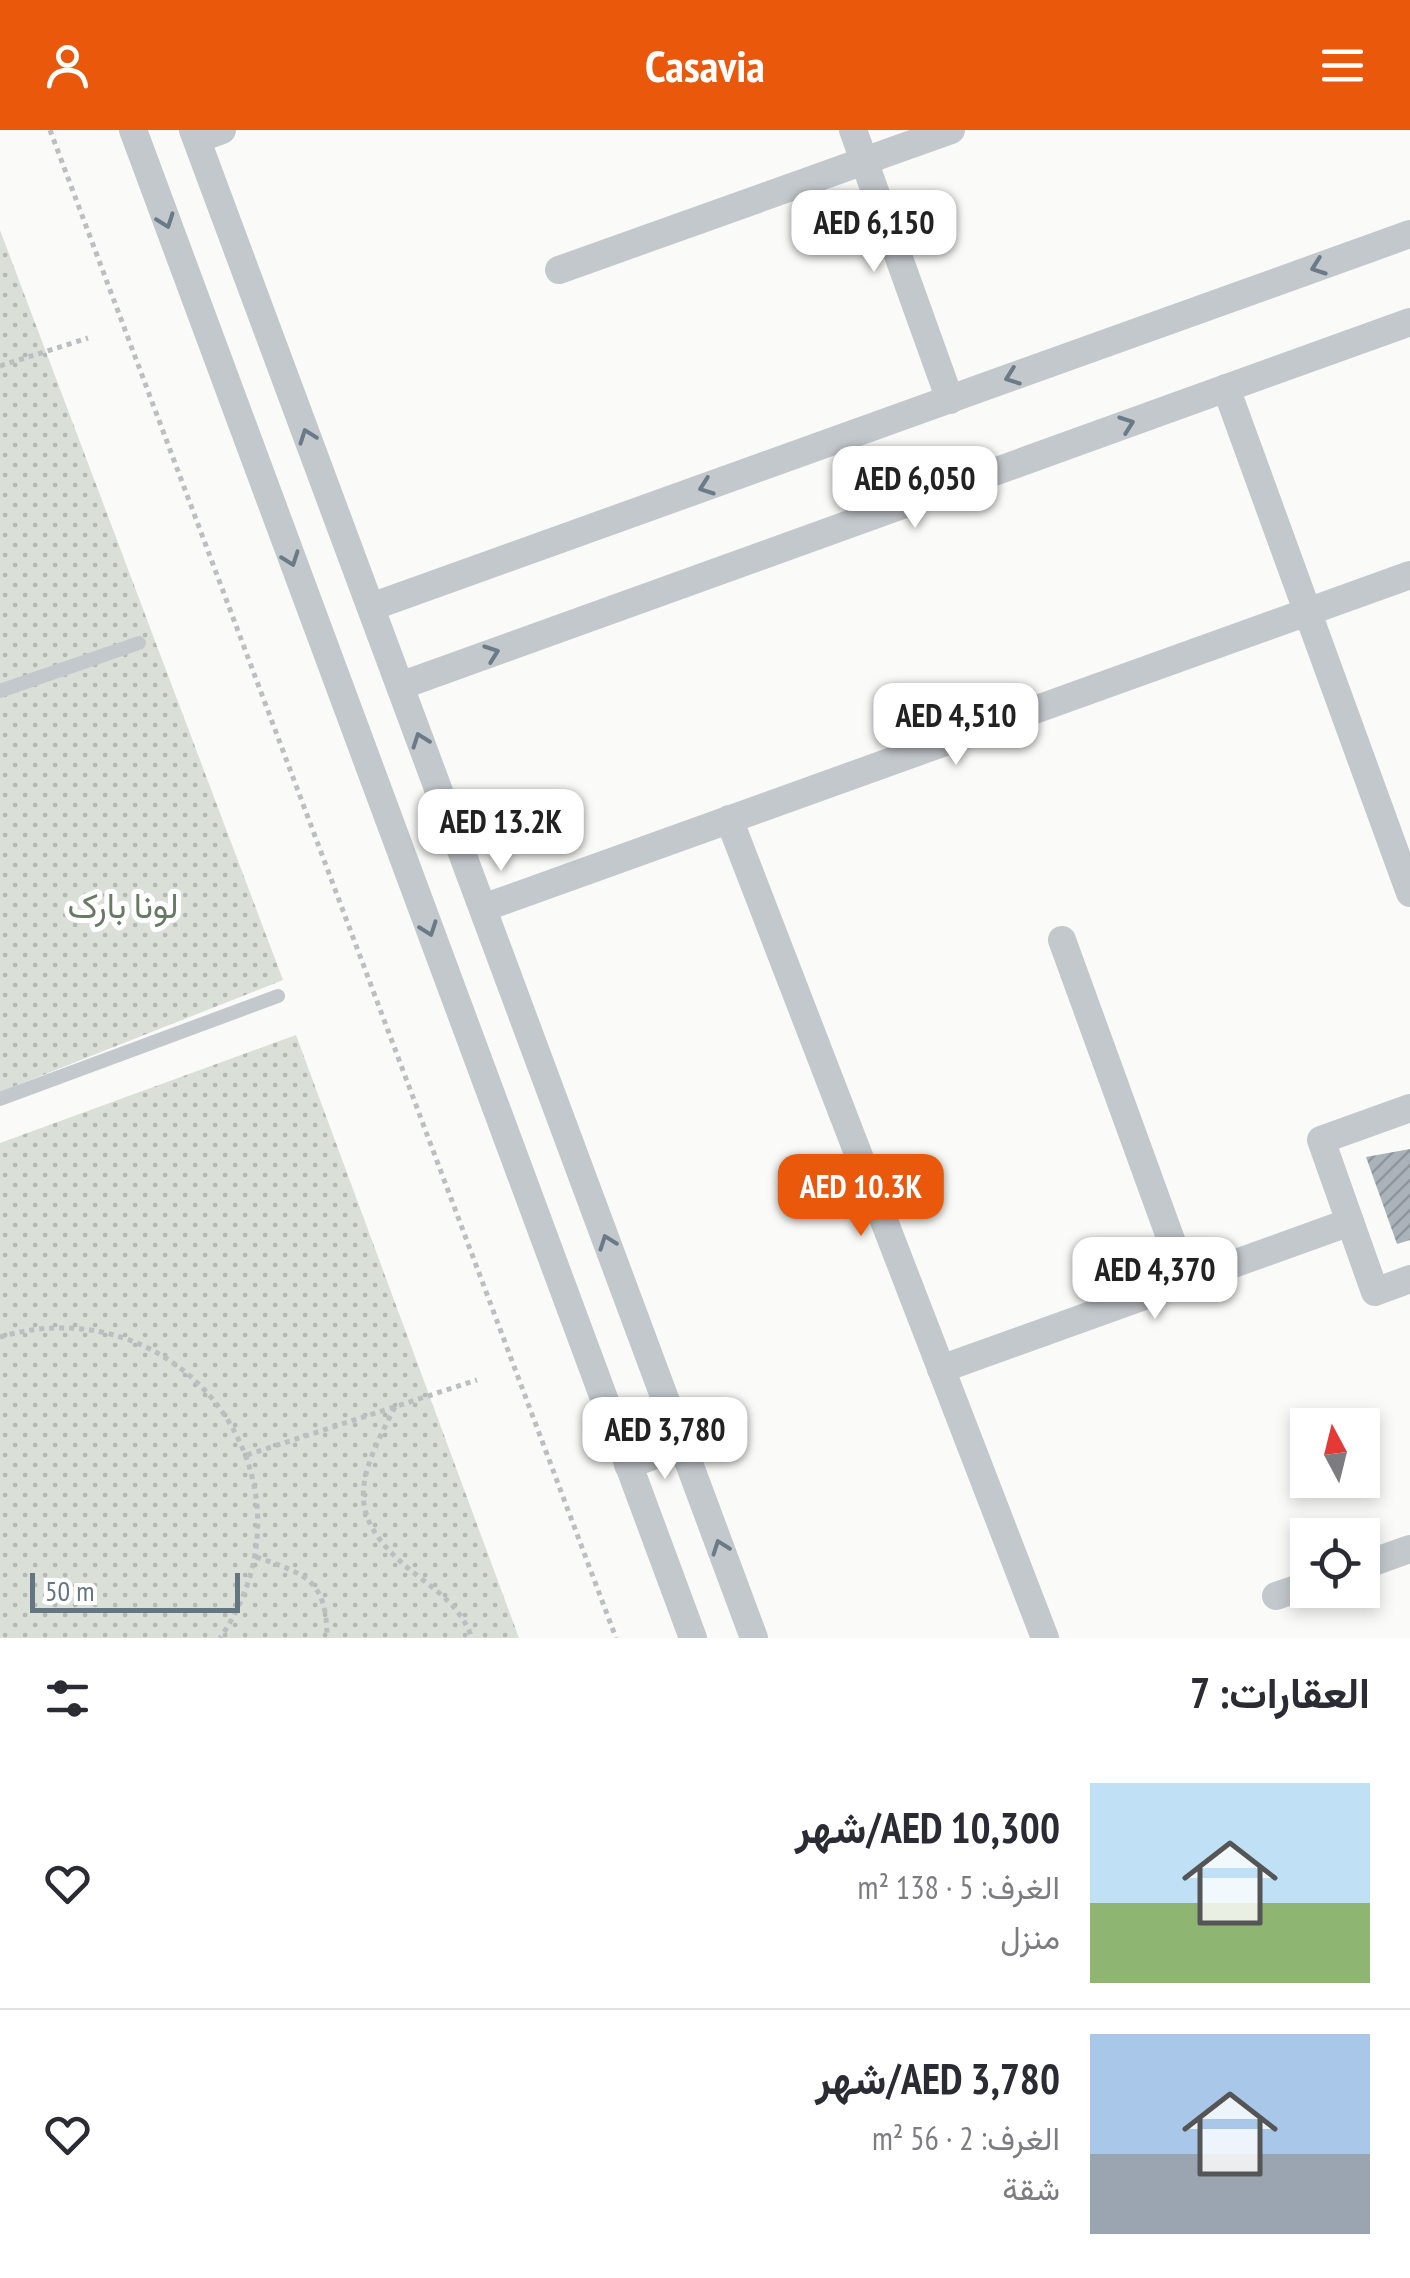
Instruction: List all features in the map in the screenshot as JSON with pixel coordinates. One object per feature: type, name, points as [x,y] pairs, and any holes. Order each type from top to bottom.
[{"type":"street","points":[[132,130],[693,1638]]},
{"type":"street","points":[[853,130],[950,400]]},
{"type":"street","points":[[559,270],[951,130]]},
{"type":"street","points":[[204,133],[371,607],[754,1638]]},
{"type":"street","points":[[371,607],[1410,234]]},
{"type":"street","points":[[400,686],[1410,322]]},
{"type":"street","points":[[1226,388],[1308,612],[1398,824],[1410,893]]},
{"type":"street","points":[[483,908],[1410,575]]},
{"type":"street","points":[[729,819],[1045,1638]]},
{"type":"street","points":[[1062,940],[1186,1281]]},
{"type":"street","points":[[1410,1108],[1320,1140],[1375,1292],[1410,1280]]},
{"type":"street","points":[[942,1369],[1350,1222]]},
{"type":"street","points":[[628,1465],[682,1445]]},
{"type":"street","points":[[1380,1560],[1410,1549]]},
{"type":"street","points":[[1276,1596],[1290,1591]]},
{"type":"lane","points":[[0,691],[138,642]]},
{"type":"lane","points":[[0,1100],[278,996]]},
{"type":"path","points":[[50,130],[616,1638]]},
{"type":"path","points":[[0,366],[88,338]]},
{"type":"path","points":[[0,1337],[46,1327],[74,1327],[129,1339],[155,1350],[201,1384],[235,1429],[246,1455],[258,1512],[255,1556],[244,1597],[220,1638]]},
{"type":"path","points":[[246,1455],[478,1380]]},
{"type":"path","points":[[396,1406],[370,1455],[362,1489],[365,1517],[377,1538],[400,1563],[462,1614],[472,1638]]},
{"type":"path","points":[[255,1556],[298,1571],[316,1584],[324,1602],[327,1638]]},
{"type":"green space","name":"لونا بارک","points":[[0,230],[283,980],[0,1092]]},
{"type":"green space","points":[[296,1035],[519,1638],[0,1638],[0,1143]]},
{"type":"building","points":[[1410,1149],[1410,1240],[1397,1244],[1366,1157]]}]
